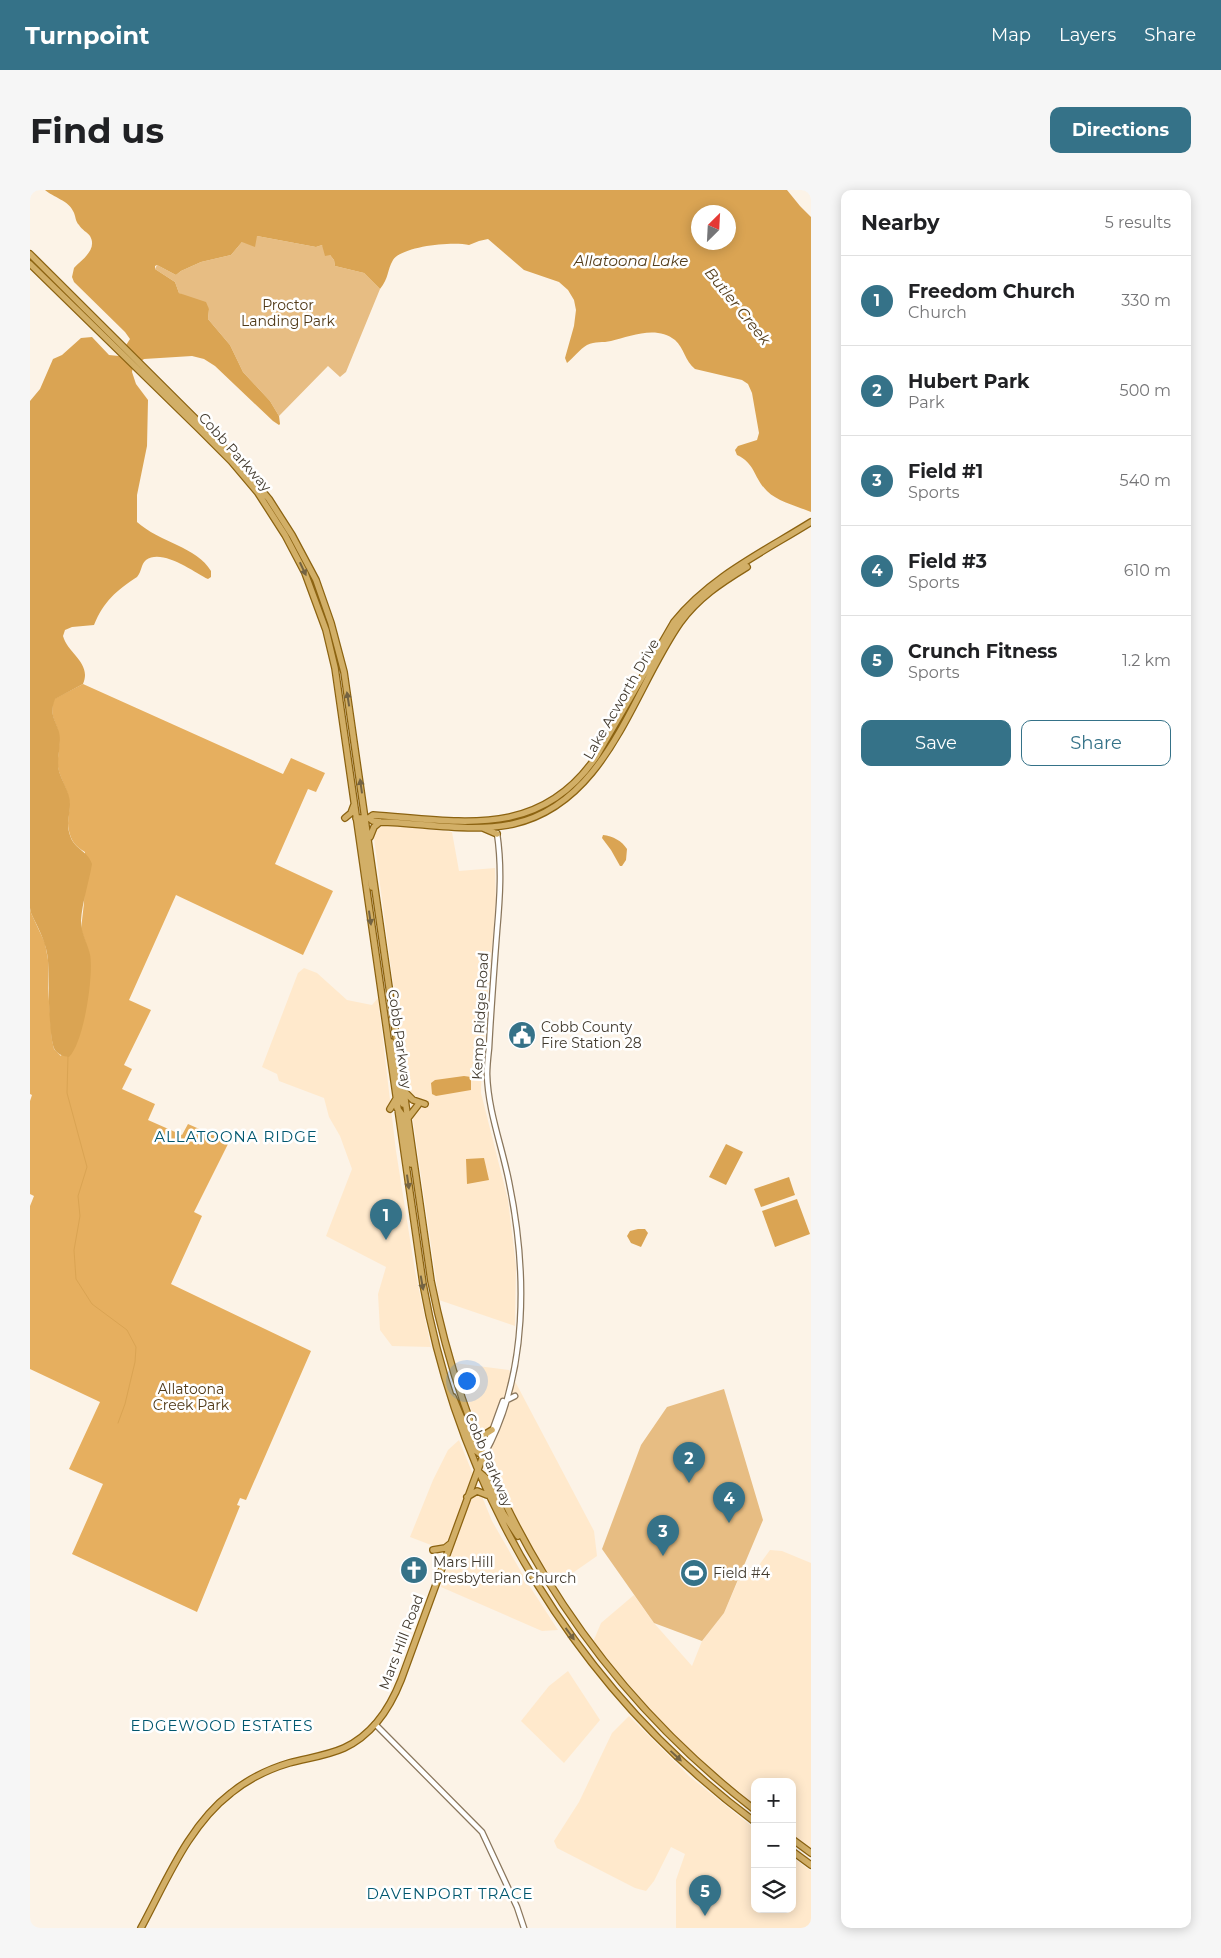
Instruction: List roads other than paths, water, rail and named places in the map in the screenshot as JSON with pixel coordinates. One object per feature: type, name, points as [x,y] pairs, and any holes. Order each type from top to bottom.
[{"type":"main road","name":"Cobb Parkway","points":[[30,254],[240,471],[298,552],[325,604],[340,654],[350,708],[386,1031],[396,1099],[394,1108],[422,1284],[432,1331],[448,1388],[477,1471],[515,1548],[542,1594],[598,1672],[637,1717],[670,1750],[712,1788],[751,1819]]},
{"type":"main road","name":"Cobb Parkway","points":[[30,264],[112,340]]},
{"type":"main road","name":"Lake Acworth Drive","points":[[786,540],[811,522]]},
{"type":"main road","name":"Lake Acworth Drive","points":[[363,818],[380,822],[481,828],[542,806],[561,794],[583,775],[600,750],[674,622],[690,602],[707,588],[811,526]]},
{"type":"main road","name":"Cobb Parkway","points":[[298,552],[329,644],[337,681],[354,803],[363,818],[370,847],[435,1299],[455,1378],[473,1430],[503,1500],[527,1547],[574,1621],[626,1689],[683,1749],[751,1807]]},
{"type":"main road","points":[[344,818],[351,812],[354,803]]},
{"type":"main road","name":"Lake Acworth Drive","points":[[363,818],[374,815],[496,823]]},
{"type":"main road","points":[[363,818],[369,875],[372,890],[377,899]]},
{"type":"main road","points":[[370,847],[371,831],[380,822]]},
{"type":"main road","points":[[481,828],[497,834]]},
{"type":"main road","points":[[386,1031],[390,1038],[394,1056],[400,1097],[406,1107]]},
{"type":"main road","points":[[404,1090],[413,1100],[425,1104]]},
{"type":"main road","points":[[408,1120],[410,1113],[418,1105]]},
{"type":"main road","points":[[394,1108],[403,1116],[407,1149],[416,1177]]},
{"type":"main road","points":[[448,1388],[461,1414],[475,1450],[483,1456]]},
{"type":"main road","points":[[473,1430],[482,1435],[492,1430]]},
{"type":"main road","name":"Mars Hill Road","points":[[141,1928],[187,1844],[209,1813],[229,1794],[277,1767],[344,1748],[359,1739],[383,1715],[399,1685],[483,1456]]},
{"type":"main road","points":[[477,1471],[486,1478],[507,1521],[527,1547]]},
{"type":"main road","points":[[467,1497],[479,1491],[489,1496]]},
{"type":"main road","points":[[433,1550],[445,1548],[450,1544]]},
{"type":"main road","points":[[796,1842],[811,1853]]},
{"type":"main road","points":[[796,1854],[811,1865]]},
{"type":"street","name":"Kemp Ridge Road","points":[[496,823],[500,850],[501,884],[487,1072],[492,1111],[504,1157],[513,1204],[520,1253],[521,1277],[518,1345],[508,1393]]},
{"type":"street","points":[[483,1456],[491,1442],[508,1393]]},
{"type":"street","points":[[483,1456],[508,1393]]},
{"type":"street","points":[[506,1401],[515,1396]]},
{"type":"street","points":[[383,1715],[382,1726],[385,1734]]},
{"type":"street","points":[[375,1724],[482,1832],[517,1906],[524,1928]]},
{"type":"water","name":"Allatoona Lake","points":[[45,190],[787,190],[811,217],[811,512],[771,495],[748,463],[737,455],[735,450],[738,446],[757,440],[759,433],[752,393],[748,384],[742,380],[695,369],[675,340],[660,333],[652,332],[587,345],[567,363],[565,358],[574,326],[576,310],[574,300],[568,290],[559,282],[524,270],[488,239],[469,245],[440,244],[406,251],[393,260],[380,289],[364,273],[335,266],[334,260],[330,255],[325,256],[322,245],[316,247],[257,236],[255,247],[242,242],[231,255],[201,262],[176,275],[157,265],[155,266],[155,269],[175,282],[179,293],[206,302],[209,309],[208,319],[230,345],[243,372],[270,401],[279,416],[280,424],[273,421],[215,366],[204,359],[192,356],[144,359],[133,367],[132,372],[136,384],[148,400],[147,446],[137,495],[137,522],[156,535],[197,556],[211,571],[211,577],[208,579],[178,562],[153,557],[144,562],[137,577],[111,597],[94,625],[72,627],[65,630],[63,636],[82,664],[85,677],[83,684],[55,699],[53,704],[53,716],[60,737],[58,766],[70,800],[69,833],[73,842],[88,856],[92,864],[81,921],[90,954],[91,977],[83,1024],[79,1038],[69,1057],[58,1053],[53,1044],[47,954],[30,908],[30,401],[40,389],[53,359],[62,355],[81,338],[92,337],[109,355],[119,356],[130,339],[74,282],[72,277],[74,268],[88,254],[92,241],[76,220],[71,208]]},
{"type":"water","points":[[603,835],[617,839],[627,849],[626,860],[622,866],[620,866],[602,838]]},
{"type":"water","points":[[464,1076],[471,1077],[471,1090],[436,1096],[432,1094],[431,1083],[435,1080]]},
{"type":"water","points":[[726,1144],[743,1152],[726,1185],[709,1177]]},
{"type":"water","points":[[484,1158],[489,1180],[467,1184],[466,1159]]},
{"type":"water","points":[[789,1177],[795,1195],[761,1207],[754,1189]]},
{"type":"water","points":[[797,1199],[810,1234],[775,1247],[762,1211]]},
{"type":"water","points":[[645,1229],[648,1233],[641,1247],[631,1243],[627,1236],[630,1231]]},
{"type":"waterway","points":[[68,1056],[67,1093],[87,1167],[78,1196],[80,1216],[74,1250],[76,1279],[92,1304],[127,1330],[136,1347],[135,1362],[125,1404],[118,1423]]},
{"type":"place","name":"Cobb County Fire Station 28","points":[[522,1035]]},
{"type":"place","name":"Freedom Church","points":[[386,1240]]},
{"type":"place","name":"Hubert Park","points":[[689,1483]]},
{"type":"place","name":"Field #3","points":[[729,1523]]},
{"type":"place","name":"Field #1","points":[[663,1556]]},
{"type":"place","name":"Mars Hill Presbyterian Church","points":[[414,1570]]},
{"type":"place","name":"Field #4","points":[[694,1573]]},
{"type":"place","name":"Crunch Fitness","points":[[705,1916]]},
{"type":"district","name":"ALLATOONA RIDGE","points":[[236,1136]]},
{"type":"district","name":"EDGEWOOD ESTATES","points":[[222,1725]]},
{"type":"district","name":"DAVENPORT TRACE","points":[[450,1893]]},
{"type":"park label","name":"Proctor Landing Park","points":[[288,314]]},
{"type":"park label","name":"Allatoona Creek Park","points":[[191,1398]]},
{"type":"water label","name":"Butler Creek","points":[[738,306]]}]
